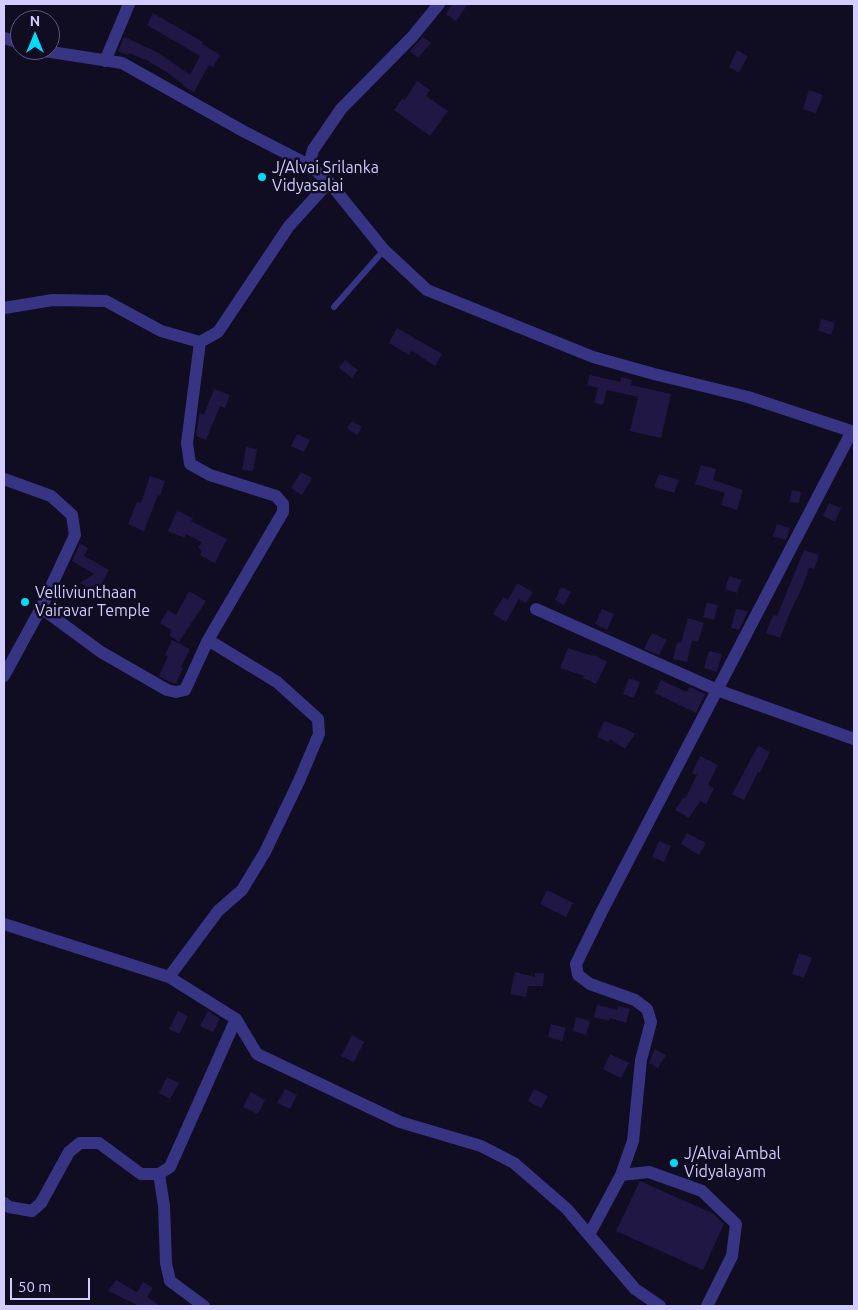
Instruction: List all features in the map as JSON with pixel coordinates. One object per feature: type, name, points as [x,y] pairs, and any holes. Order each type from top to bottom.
[{"type":"street","points":[[105,61],[129,4]]},
{"type":"street","points":[[310,165],[313,150],[341,109],[413,36],[439,4]]},
{"type":"street","points":[[60,54],[122,63],[243,131],[310,165],[329,182],[384,250],[427,290],[593,357],[654,374],[748,396],[853,431],[576,964],[578,975],[590,984],[635,1000],[647,1009],[651,1022],[641,1060],[632,1141],[621,1175],[588,1235]]},
{"type":"street","points":[[4,308],[53,300],[106,301],[161,331],[200,342],[218,332],[289,226],[329,182]]},
{"type":"street","points":[[41,608],[101,652],[168,690],[176,692],[185,690],[208,640],[283,512],[283,504],[276,496],[210,475],[190,464],[188,442],[200,342]]},
{"type":"street","points":[[4,479],[51,496],[72,515],[75,535],[41,608],[4,676]]},
{"type":"street","points":[[536,609],[717,690],[854,739]]},
{"type":"street","points":[[168,977],[218,911],[242,890],[265,852],[319,734],[318,720],[277,682],[208,640]]},
{"type":"street","points":[[4,924],[168,977],[236,1019],[256,1054],[400,1122],[481,1146],[514,1163],[567,1209],[635,1289],[660,1306]]},
{"type":"street","points":[[4,1203],[9,1207],[32,1211],[40,1203],[69,1152],[80,1143],[99,1143],[141,1174],[159,1174],[170,1167],[236,1019]]},
{"type":"street","points":[[621,1175],[649,1172],[702,1191],[736,1224],[732,1256],[707,1306]]},
{"type":"street","points":[[159,1174],[164,1206],[166,1263],[170,1281],[204,1306]]},
{"type":"lane","points":[[334,307],[384,250]]},
{"type":"building","points":[[452,4],[468,4],[456,21],[446,14]]},
{"type":"building","points":[[153,13],[203,42],[202,44],[220,55],[213,67],[209,65],[194,92],[145,59],[118,51],[124,37],[159,53],[190,75],[200,56],[147,25]]},
{"type":"building","points":[[423,37],[431,43],[418,58],[410,51]]},
{"type":"building","points":[[737,50],[748,56],[739,73],[729,67]]},
{"type":"building","points":[[417,81],[430,90],[426,96],[448,111],[430,136],[394,110],[402,99],[405,100]]},
{"type":"building","points":[[809,90],[823,95],[816,113],[803,109]]},
{"type":"building","points":[[821,319],[835,323],[831,335],[818,330]]},
{"type":"building","points":[[397,328],[442,354],[435,366],[412,351],[409,355],[389,343]]},
{"type":"building","points":[[345,360],[358,370],[352,378],[339,368]]},
{"type":"building","points":[[590,375],[620,382],[621,377],[632,380],[631,385],[671,394],[661,438],[630,431],[638,397],[607,390],[603,405],[594,403],[598,388],[587,385]]},
{"type":"building","points":[[214,389],[230,395],[225,408],[220,406],[206,440],[196,436],[199,416],[200,413],[204,415]]},
{"type":"building","points":[[352,421],[362,427],[357,435],[347,428]]},
{"type":"building","points":[[297,434],[310,440],[304,452],[291,446]]},
{"type":"building","points":[[246,447],[257,449],[253,471],[242,470]]},
{"type":"building","points":[[701,465],[716,469],[713,480],[743,490],[737,510],[721,505],[725,493],[695,484]]},
{"type":"building","points":[[301,472],[312,478],[302,495],[291,488]]},
{"type":"building","points":[[659,474],[679,480],[674,493],[654,487]]},
{"type":"building","points":[[150,476],[165,481],[144,531],[128,524],[137,502],[141,503]]},
{"type":"building","points":[[792,490],[801,492],[799,503],[789,502]]},
{"type":"building","points":[[829,503],[841,508],[835,522],[823,516]]},
{"type":"building","points":[[177,511],[193,518],[191,521],[227,539],[215,563],[200,555],[202,550],[198,548],[202,542],[186,534],[184,538],[168,531]]},
{"type":"building","points":[[777,524],[790,528],[786,540],[773,536]]},
{"type":"building","points":[[80,543],[88,548],[84,556],[109,570],[101,585],[102,595],[80,583],[94,574],[72,561]]},
{"type":"building","points":[[804,550],[819,555],[814,569],[809,568],[780,638],[766,633],[773,615],[777,616]]},
{"type":"building","points":[[729,576],[742,580],[737,593],[725,589]]},
{"type":"building","points":[[517,583],[533,592],[526,603],[519,599],[506,622],[493,614],[503,597],[508,600]]},
{"type":"building","points":[[561,587],[571,592],[564,605],[555,600]]},
{"type":"building","points":[[189,591],[206,601],[179,642],[170,636],[171,630],[160,623],[168,610],[176,615]]},
{"type":"building","points":[[707,603],[718,605],[714,620],[703,617]]},
{"type":"building","points":[[602,609],[614,614],[607,630],[595,624]]},
{"type":"building","points":[[736,609],[748,611],[739,630],[731,628]]},
{"type":"building","points":[[688,618],[704,623],[698,642],[692,641],[687,662],[673,659],[677,642],[681,643]]},
{"type":"building","points":[[652,633],[667,640],[659,655],[644,649]]},
{"type":"building","points":[[172,640],[190,649],[181,667],[183,668],[176,684],[159,676],[168,656],[165,655]]},
{"type":"building","points":[[568,648],[594,655],[607,662],[596,684],[583,678],[584,676],[560,668]]},
{"type":"building","points":[[709,651],[722,654],[717,672],[704,668]]},
{"type":"building","points":[[629,678],[640,682],[634,698],[623,694]]},
{"type":"building","points":[[661,680],[687,692],[689,687],[705,694],[696,713],[655,693]]},
{"type":"building","points":[[604,721],[635,734],[625,749],[610,739],[608,742],[597,737]]},
{"type":"building","points":[[758,746],[770,752],[744,800],[732,794]]},
{"type":"building","points":[[700,756],[718,765],[708,785],[714,788],[706,804],[700,801],[689,818],[675,810],[683,798],[685,799],[697,775],[692,773]]},
{"type":"building","points":[[687,833],[706,843],[699,855],[681,844]]},
{"type":"building","points":[[659,841],[671,846],[664,862],[652,857]]},
{"type":"building","points":[[547,890],[573,903],[566,917],[540,904]]},
{"type":"building","points":[[799,953],[812,958],[804,978],[792,974]]},
{"type":"building","points":[[515,972],[535,977],[535,973],[544,973],[543,986],[528,986],[526,997],[510,994]]},
{"type":"building","points":[[597,1005],[617,1010],[618,1006],[630,1009],[626,1023],[610,1018],[609,1021],[594,1017]]},
{"type":"building","points":[[178,1011],[188,1016],[179,1034],[169,1029]]},
{"type":"building","points":[[208,1011],[220,1019],[213,1032],[200,1026]]},
{"type":"building","points":[[576,1017],[590,1021],[586,1035],[573,1031]]},
{"type":"building","points":[[551,1024],[566,1028],[562,1041],[548,1037]]},
{"type":"building","points":[[352,1035],[364,1042],[354,1062],[341,1056]]},
{"type":"building","points":[[655,1049],[666,1055],[658,1068],[649,1063]]},
{"type":"building","points":[[610,1054],[629,1063],[621,1078],[603,1069]]},
{"type":"building","points":[[167,1077],[179,1083],[170,1099],[159,1093]]},
{"type":"building","points":[[285,1089],[297,1095],[290,1109],[277,1103]]},
{"type":"building","points":[[534,1089],[548,1096],[541,1108],[528,1101]]},
{"type":"building","points":[[251,1092],[265,1100],[258,1114],[243,1107]]},
{"type":"building","points":[[640,1181],[714,1214],[724,1224],[703,1270],[616,1231]]},
{"type":"building","points":[[116,1280],[137,1292],[143,1282],[153,1288],[147,1297],[160,1306],[139,1306],[108,1291]]},
{"type":"place","name":"J/Alvai Srilanka Vidyasalai","points":[[262,177]]},
{"type":"place","name":"Velliviunthaan Vairavar Temple","points":[[25,602]]},
{"type":"place","name":"J/Alvai Ambal Vidyalayam","points":[[674,1163]]}]
